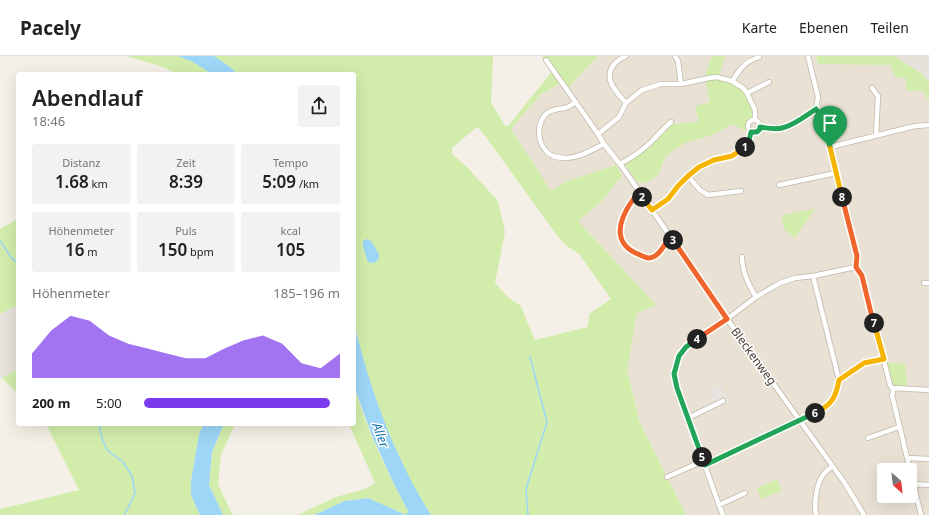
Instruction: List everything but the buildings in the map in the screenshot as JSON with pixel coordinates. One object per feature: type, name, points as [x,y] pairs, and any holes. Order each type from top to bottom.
[{"type":"street","points":[[626,56],[620,59],[612,67],[610,74],[610,82],[616,92],[626,103]]},
{"type":"street","points":[[675,56],[678,61],[681,84]]},
{"type":"street","points":[[808,56],[818,97],[816,109],[823,120],[857,256],[856,267],[862,276],[892,388],[892,396],[908,463]]},
{"type":"street","points":[[732,81],[748,61],[759,57]]},
{"type":"street","name":"Bleckenweg","points":[[546,60],[832,466],[864,515]]},
{"type":"street","points":[[598,134],[619,117],[626,103],[642,90],[661,84],[681,84],[713,78],[732,81],[743,88],[747,93],[755,110],[756,120],[760,125],[760,129],[757,132],[751,132]]},
{"type":"street","points":[[747,93],[769,82]]},
{"type":"street","points":[[872,88],[878,96],[876,135]]},
{"type":"street","points":[[576,102],[547,113],[541,122],[538,131],[540,142],[547,152],[554,156],[567,158],[585,154],[604,144]]},
{"type":"street","points":[[760,127],[772,129],[782,128],[799,121],[816,109]]},
{"type":"street","points":[[652,210],[668,199],[678,186],[699,167],[714,160],[732,156],[748,145],[751,132],[748,129],[749,123],[752,120],[756,120]]},
{"type":"street","points":[[620,164],[634,156],[671,122]]},
{"type":"street","points":[[830,147],[915,126],[929,125]]},
{"type":"street","points":[[779,185],[836,173]]},
{"type":"street","points":[[688,176],[700,190],[708,195],[741,191]]},
{"type":"street","points":[[639,192],[625,212],[620,227],[620,234],[625,247],[648,258],[653,257],[659,253],[670,236]]},
{"type":"street","points":[[742,256],[742,263],[746,278],[756,297]]},
{"type":"street","points":[[723,515],[677,388],[674,374],[679,356],[690,343],[727,319],[756,297],[780,283],[795,278],[813,276],[856,267]]},
{"type":"street","points":[[667,477],[704,463],[800,421],[824,409],[833,400],[839,380],[813,276]]},
{"type":"street","points":[[839,380],[864,363],[884,359]]},
{"type":"street","points":[[892,388],[929,390]]},
{"type":"street","points":[[688,418],[723,401]]},
{"type":"street","points":[[868,438],[899,427]]},
{"type":"street","points":[[907,458],[929,459]]},
{"type":"street","points":[[816,515],[815,507],[818,485],[823,474],[832,466]]},
{"type":"street","points":[[917,484],[929,485]]},
{"type":"street","points":[[719,504],[745,494]]},
{"type":"street","points":[[917,500],[921,515]]},
{"type":"shaded area","points":[[598,56],[712,56],[705,76],[710,102],[699,121],[673,124],[658,175],[666,156],[685,143],[715,134],[732,123],[744,130],[750,119],[717,78],[725,56],[816,56],[818,64],[892,65],[906,78],[924,91],[927,99],[929,99],[929,515],[686,515],[640,423],[627,370],[637,313],[656,305],[578,221],[600,203],[622,176],[616,165],[567,181],[551,192],[511,129],[541,94],[563,83],[567,89]]},
{"type":"shaded area","points":[[894,56],[929,56],[929,82],[921,73]]},
{"type":"shaded area","points":[[16,306],[16,370],[0,379],[0,314]]},
{"type":"shaded area","points":[[721,386],[730,399],[716,406],[710,391]]},
{"type":"green space","points":[[126,56],[178,56],[193,62],[209,72],[173,72],[163,67]]},
{"type":"green space","points":[[214,56],[493,56],[491,102],[505,126],[509,125],[553,70],[542,56],[598,56],[567,89],[562,83],[541,94],[511,129],[551,191],[567,181],[616,165],[622,176],[600,203],[578,221],[656,305],[637,313],[627,370],[640,423],[686,515],[431,515],[419,496],[388,432],[370,385],[356,331],[356,72],[236,72]],"holes":[[[477,127],[480,129],[559,238],[567,246],[579,254],[611,299],[589,314],[588,327],[535,340],[521,306],[509,298],[495,283],[505,232],[498,201],[468,168],[452,154],[452,148]]]},
{"type":"green space","points":[[712,56],[725,56],[718,78],[731,82],[742,88],[754,110],[753,117],[747,124],[747,130],[732,124],[715,134],[685,143],[666,156],[658,175],[646,183],[637,182],[625,164],[635,157],[661,131],[673,124],[699,121],[695,106],[710,102],[705,76]]},
{"type":"green space","points":[[816,56],[894,56],[921,73],[929,82],[929,99],[927,99],[924,91],[906,91],[906,78],[895,77],[891,65],[818,64]]},
{"type":"green space","points":[[815,209],[795,238],[784,229],[782,215]]},
{"type":"green space","points":[[16,220],[16,306],[0,314],[0,229]]},
{"type":"green space","points":[[888,363],[905,364],[907,387],[892,385]]},
{"type":"green space","points":[[16,370],[16,392],[2,378]]},
{"type":"green space","points":[[356,391],[371,434],[408,511],[406,515],[368,498],[345,501],[314,515],[297,515],[336,497],[365,489],[375,483],[350,426],[356,426]]},
{"type":"green space","points":[[47,426],[203,426],[199,434],[191,481],[191,495],[200,515],[0,515],[0,509],[79,490]]},
{"type":"green space","points":[[223,426],[234,426],[221,455],[218,484],[231,512],[234,515],[223,515],[209,485],[212,452]]},
{"type":"green space","points":[[777,479],[782,491],[761,499],[757,488]]},
{"type":"water","points":[[178,56],[214,56],[235,72],[209,72],[193,62]]},
{"type":"water","points":[[366,239],[371,241],[379,254],[379,259],[374,263],[368,262],[365,253],[363,241]]},
{"type":"water","name":"Aller","points":[[356,331],[360,348],[385,422],[406,470],[431,515],[406,515],[408,511],[373,438],[356,392]]},
{"type":"water","points":[[203,426],[223,426],[212,452],[209,485],[223,515],[200,515],[191,495],[191,481],[199,434]]},
{"type":"water","points":[[368,498],[406,515],[314,515],[345,501]]},
{"type":"waterway","points":[[0,241],[16,262]]},
{"type":"waterway","points":[[528,515],[526,489],[547,422],[530,357]]},
{"type":"waterway","points":[[99,426],[107,450],[123,462],[132,476],[135,493],[124,515]]},
{"type":"route","points":[[816,109],[823,120],[830,147],[857,256],[856,267],[862,276],[884,359],[864,363],[839,380],[833,400],[824,409],[705,465],[677,388],[674,374],[679,356],[686,347],[727,319],[670,236],[659,253],[653,257],[648,258],[625,247],[620,234],[620,227],[625,212],[639,192],[652,210],[668,199],[678,186],[699,167],[714,160],[732,156],[742,150],[748,145],[751,132],[757,132],[760,127],[772,129],[782,128],[799,121],[816,109]]}]
